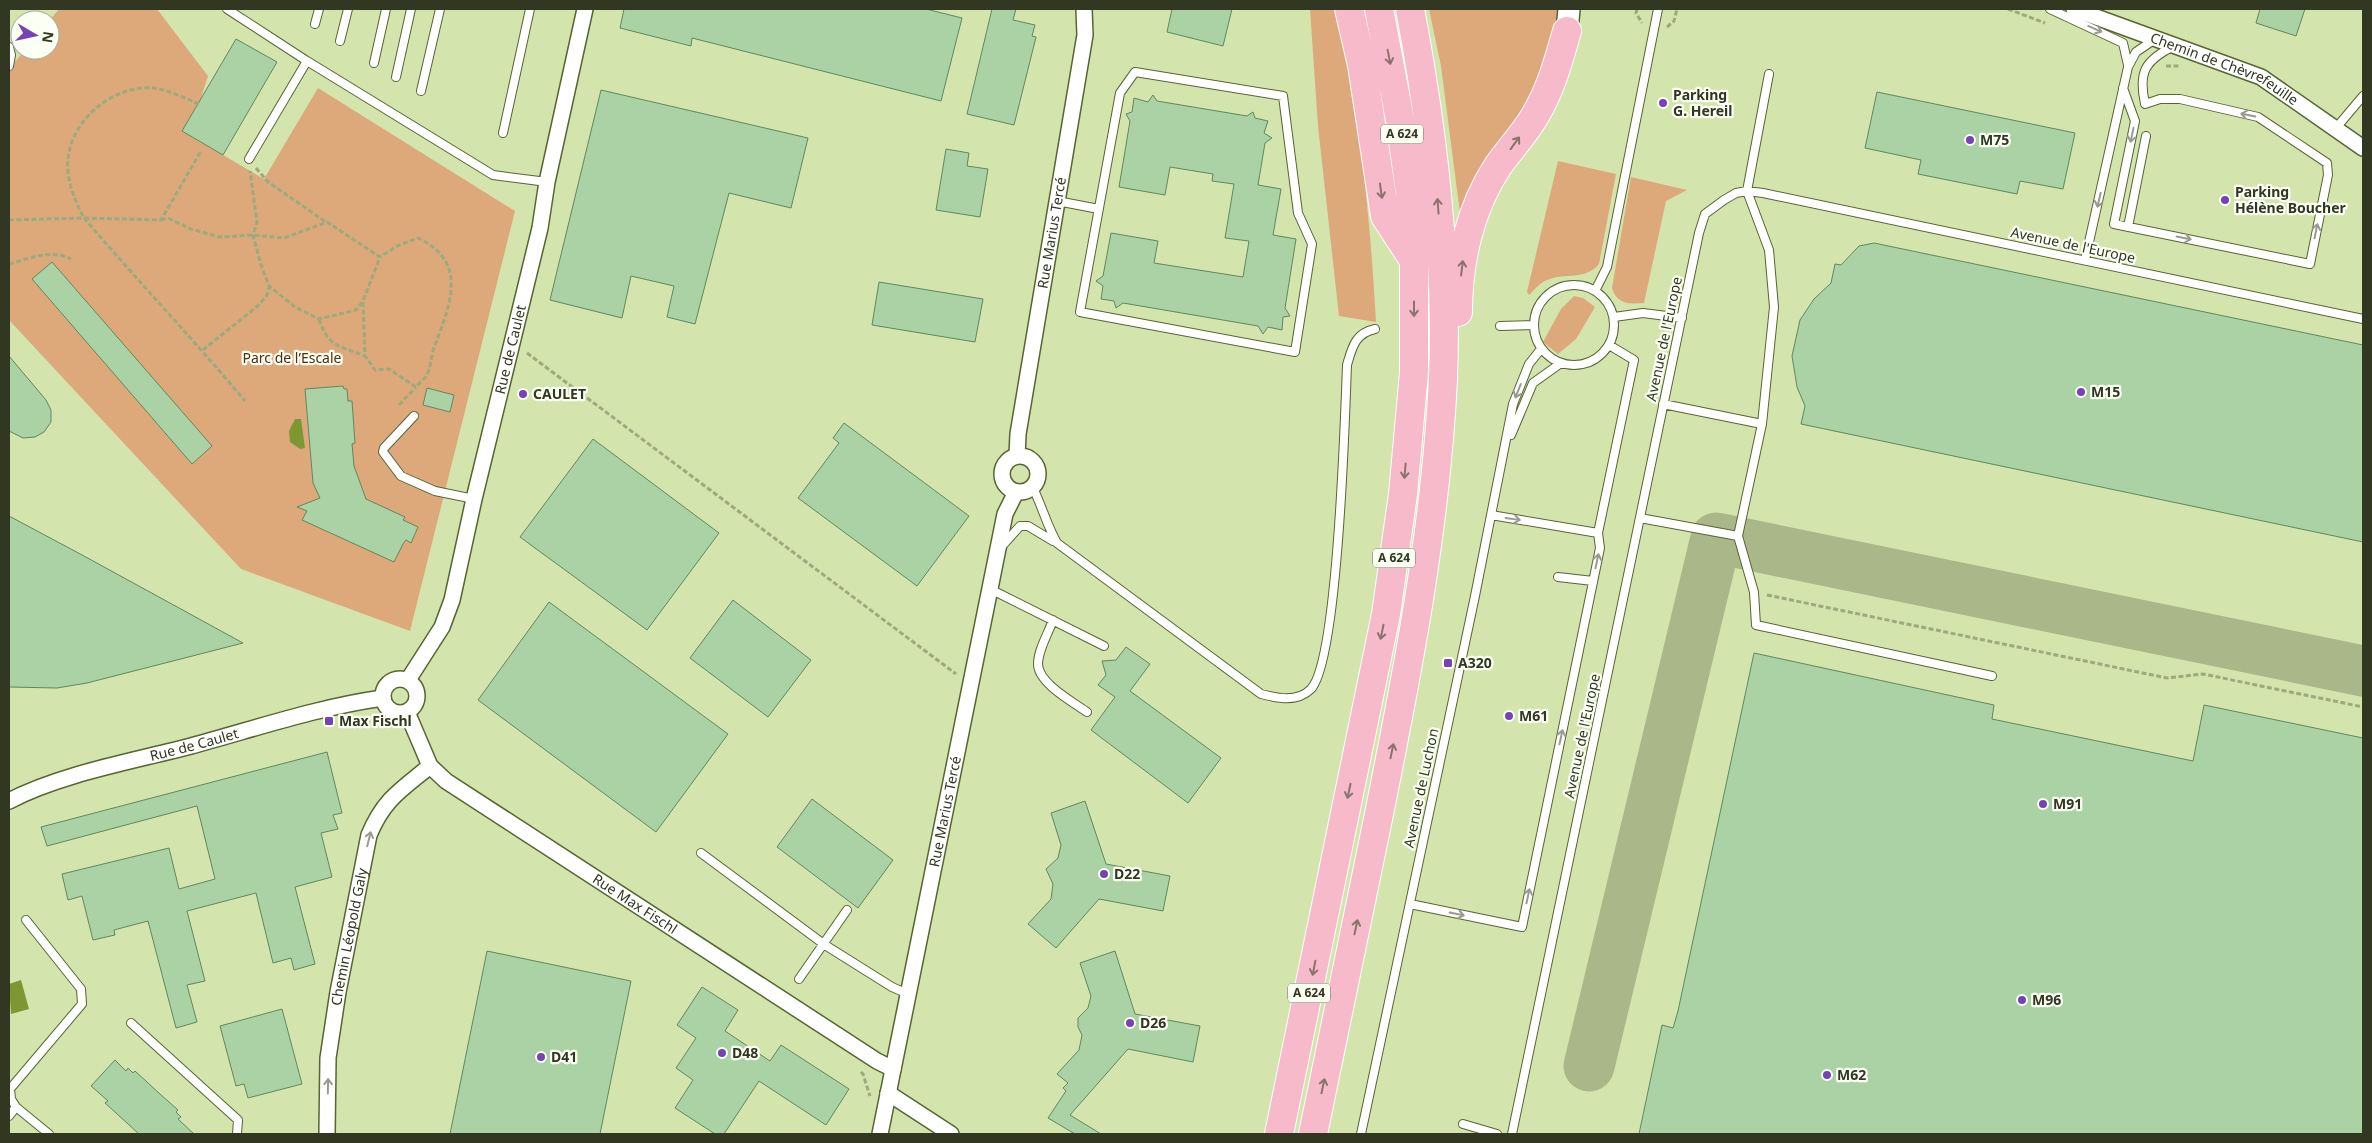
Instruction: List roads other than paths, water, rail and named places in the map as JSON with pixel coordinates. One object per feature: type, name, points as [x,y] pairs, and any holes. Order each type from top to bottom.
[{"type":"highway","points":[[1349,9],[1362,65],[1385,216],[1414,261]]},
{"type":"highway","name":"A 624","points":[[1279,1134],[1386,614],[1404,494],[1414,372],[1414,261],[1410,192],[1400,120],[1379,9]]},
{"type":"highway","name":"A 624","points":[[1313,1134],[1410,665],[1424,575],[1443,379],[1441,255],[1434,157],[1410,9]]},
{"type":"highway","points":[[1424,575],[1448,486],[1457,351],[1458,300],[1464,249],[1475,212],[1488,184],[1536,114],[1556,67],[1571,16]]},
{"type":"street","name":"Rue de Caulet","points":[[408,680],[442,627],[452,600],[474,499],[540,228],[547,182],[585,9]]},
{"type":"street","name":"Rue Marius Tercé","points":[[1017,456],[1018,434],[1085,35],[1084,9]]},
{"type":"street","name":"Chemin de Chèvrefeuille","points":[[2074,9],[2261,77],[2363,148]]},
{"type":"street","points":[[1017,456],[1025,456],[1037,466],[1037,482],[1033,488],[1028,491],[1016,492],[1005,484],[1002,470],[1006,464],[1017,456]]},
{"type":"street","name":"Rue Marius Tercé","points":[[880,1134],[1005,514],[1016,492]]},
{"type":"street","points":[[392,680],[408,680],[413,684],[418,696],[416,703],[407,712],[394,712],[385,704],[383,698],[385,688],[392,680]]},
{"type":"street","name":"Rue de Caulet","points":[[9,802],[33,789],[129,762],[323,711],[383,698]]},
{"type":"street","name":"Rue Max Fischl","points":[[407,712],[430,766],[446,781],[877,1061],[893,1069]]},
{"type":"street","name":"Chemin Léopold Galy","points":[[327,1134],[328,1058],[338,992],[370,835],[378,815],[392,795],[430,766]]},
{"type":"street","points":[[888,1093],[951,1134]]},
{"type":"lane","points":[[227,9],[307,61],[493,175],[547,182]]},
{"type":"lane","points":[[315,24],[319,9]]},
{"type":"lane","points":[[340,41],[348,9]]},
{"type":"lane","points":[[374,63],[386,9]]},
{"type":"lane","points":[[396,77],[411,9]]},
{"type":"lane","points":[[421,91],[440,9]]},
{"type":"lane","points":[[503,133],[530,9]]},
{"type":"lane","points":[[1595,290],[1608,267],[1625,168],[1658,9]]},
{"type":"lane","points":[[2050,9],[2122,43],[2128,67]]},
{"type":"lane","points":[[2085,260],[2128,67],[2136,52],[2156,38]]},
{"type":"lane","points":[[2123,88],[2135,121],[2114,224],[2310,264],[2328,175],[2327,163],[2258,117],[2180,99],[2160,100],[2145,104],[2142,88],[2143,72],[2147,64],[2164,51],[2177,45]]},
{"type":"lane","points":[[9,47],[11,55],[9,66]]},
{"type":"lane","points":[[249,159],[307,61]]},
{"type":"lane","points":[[1135,72],[1283,96],[1298,212],[1312,244],[1295,352],[1080,312],[1099,209],[1120,93],[1135,72]]},
{"type":"lane","points":[[1769,74],[1748,191],[1768,250],[1774,307],[1762,424],[1738,536],[1754,592],[1756,625],[1992,676]]},
{"type":"lane","points":[[2336,128],[2363,96]]},
{"type":"lane","points":[[2128,227],[2146,136]]},
{"type":"lane","name":"Avenue de l'Europe","points":[[1512,1134],[1663,404],[1705,214],[1736,193],[1748,191],[2363,319]]},
{"type":"lane","points":[[1057,201],[1099,209]]},
{"type":"lane","points":[[1578,284],[1595,290],[1610,306],[1614,317],[1614,328],[1609,345],[1604,352],[1588,363],[1570,365],[1561,363],[1541,349],[1536,337],[1534,324],[1538,307],[1552,291],[1564,285],[1578,284]]},
{"type":"lane","points":[[1614,317],[1643,313],[1682,318]]},
{"type":"lane","points":[[1500,326],[1534,324]]},
{"type":"lane","points":[[997,552],[1020,526],[1028,526],[1057,543],[1261,694],[1282,700],[1297,696],[1310,689],[1321,670],[1340,520],[1347,365],[1354,343],[1365,331],[1375,330]]},
{"type":"lane","points":[[1410,904],[1522,927],[1600,548],[1598,534],[1634,360],[1609,345]]},
{"type":"lane","points":[[1506,446],[1513,404],[1529,364],[1541,349]]},
{"type":"lane","points":[[1506,446],[1533,383],[1561,363]]},
{"type":"lane","points":[[1663,404],[1762,424]]},
{"type":"lane","points":[[414,416],[384,448],[384,452],[401,476],[435,491],[474,499]]},
{"type":"lane","name":"Avenue de Luchon","points":[[1361,1134],[1506,446]]},
{"type":"lane","points":[[1033,488],[1044,510],[1049,530],[1057,543]]},
{"type":"lane","points":[[1491,516],[1598,534]]},
{"type":"lane","points":[[1640,518],[1738,536]]},
{"type":"lane","points":[[1558,577],[1593,581]]},
{"type":"lane","points":[[990,590],[1104,646]]},
{"type":"lane","points":[[1053,620],[1040,655],[1040,672],[1046,682],[1087,712]]},
{"type":"lane","points":[[701,853],[825,945],[892,988],[908,994]]},
{"type":"lane","points":[[799,979],[825,945],[847,910]]},
{"type":"lane","points":[[26,920],[80,989],[82,1004],[10,1089],[11,1099],[16,1107],[49,1134]]},
{"type":"lane","points":[[131,1023],[238,1120],[237,1134]]},
{"type":"lane","points":[[9,1116],[16,1107]]},
{"type":"lane","points":[[1463,1124],[1497,1134]]},
{"type":"place","name":"Parking G. Hereil","points":[[1663,103]]},
{"type":"place","name":"M75","points":[[1970,140]]},
{"type":"place","name":"Parking Hélène Boucher","points":[[2225,200]]},
{"type":"place","name":"M15","points":[[2081,392]]},
{"type":"place","name":"CAULET","points":[[523,394]]},
{"type":"place","name":"A320","points":[[1448,663]]},
{"type":"place","name":"M61","points":[[1509,716]]},
{"type":"place","name":"Max Fischl","points":[[329,721]]},
{"type":"place","name":"M91","points":[[2043,804]]},
{"type":"place","name":"D22","points":[[1104,874]]},
{"type":"place","name":"M96","points":[[2022,1000]]},
{"type":"place","name":"D26","points":[[1130,1023]]},
{"type":"place","name":"D48","points":[[722,1053]]},
{"type":"place","name":"D41","points":[[541,1057]]},
{"type":"place","name":"M62","points":[[1827,1075]]},
{"type":"park label","name":"Parc de l’Escale","points":[[292,358]]}]
